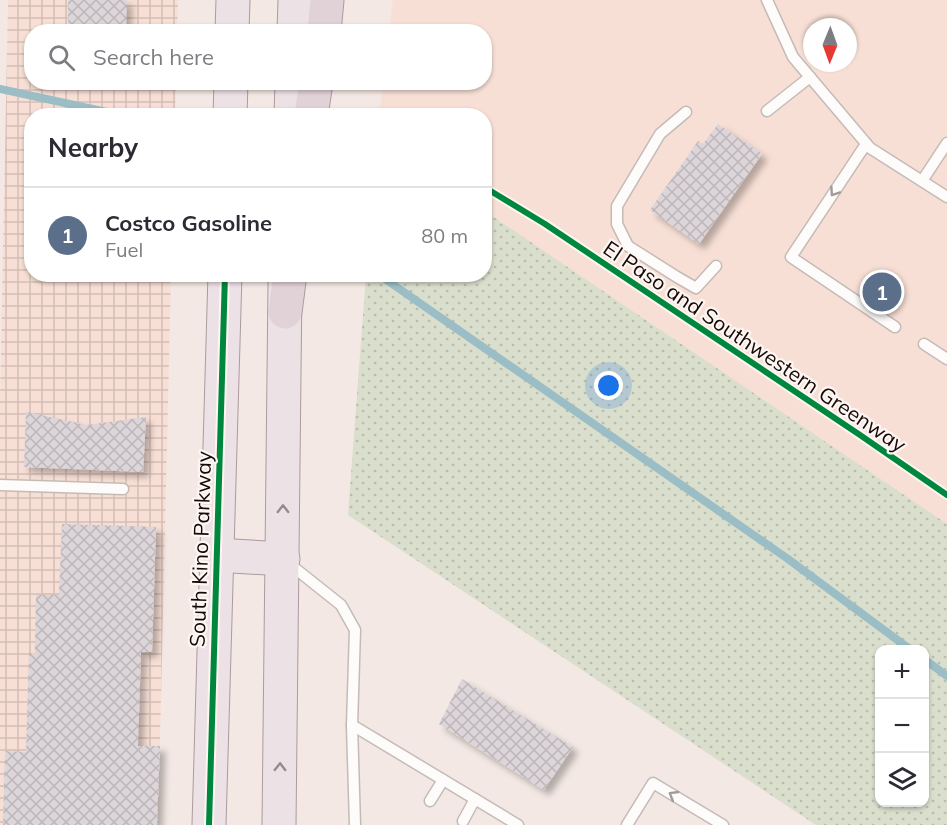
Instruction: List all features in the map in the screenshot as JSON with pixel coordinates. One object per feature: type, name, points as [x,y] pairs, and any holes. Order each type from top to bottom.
[{"type":"highway","points":[[325,24],[327,0]]},
{"type":"highway","points":[[313,108],[315,90]]},
{"type":"highway","points":[[285,312],[287,282]]},
{"type":"main road","points":[[232,24],[233,0]]},
{"type":"main road","points":[[294,24],[295,0]]},
{"type":"main road","points":[[230,108],[231,90]]},
{"type":"main road","points":[[291,108],[292,90]]},
{"type":"main road","name":"South Kino Parkway","points":[[208,825],[225,282]]},
{"type":"main road","points":[[279,825],[285,312]]},
{"type":"main road","points":[[216,555],[283,559]]},
{"type":"lane","points":[[767,0],[793,57],[866,144],[947,197]]},
{"type":"lane","points":[[767,111],[810,77]]},
{"type":"lane","points":[[686,112],[660,134],[617,206],[617,225],[628,246],[696,288],[716,266]]},
{"type":"lane","points":[[922,181],[947,142]]},
{"type":"lane","points":[[866,144],[790,257],[895,327]]},
{"type":"lane","points":[[924,344],[947,359]]},
{"type":"lane","points":[[0,485],[123,489]]},
{"type":"lane","points":[[283,559],[341,605],[355,630],[352,725],[356,825]]},
{"type":"lane","points":[[352,725],[513,824]]},
{"type":"lane","points":[[429,801],[443,780]]},
{"type":"lane","points":[[627,825],[653,783],[723,825]]},
{"type":"lane","points":[[463,821],[475,799]]},
{"type":"shaded area","points":[[8,0],[178,0],[177,24],[24,24],[24,90],[176,90],[175,108],[24,108],[24,282],[171,282],[158,825],[0,825],[0,400]]},
{"type":"shaded area","points":[[393,0],[947,0],[947,524],[492,216],[492,108],[380,108],[382,90],[492,90],[492,24],[390,24]]},
{"type":"green space","points":[[492,216],[947,524],[947,825],[816,825],[348,515],[365,282],[492,282]]},
{"type":"building","points":[[68,0],[127,0],[126,24],[68,24]]},
{"type":"building","points":[[718,124],[762,154],[699,244],[650,210],[698,141],[703,144]]},
{"type":"building","points":[[26,412],[87,425],[146,417],[143,472],[24,467]]},
{"type":"building","points":[[62,524],[156,527],[152,652],[141,652],[138,746],[160,746],[157,825],[3,825],[5,751],[26,752],[29,653],[35,653],[36,595],[59,595]]},
{"type":"building","points":[[462,679],[573,747],[544,790],[439,724]]},
{"type":"waterway","points":[[0,89],[88,108]]},
{"type":"waterway","points":[[390,282],[788,559],[904,645]]},
{"type":"waterway","points":[[929,663],[947,676]]},
{"type":"cycle path","name":"El Paso and Southwestern Greenway","points":[[492,192],[545,224],[947,495]]},
{"type":"cycle path","points":[[209,825],[225,282]]},
{"type":"place","name":"Costco Gasoline","points":[[882,292]]}]
